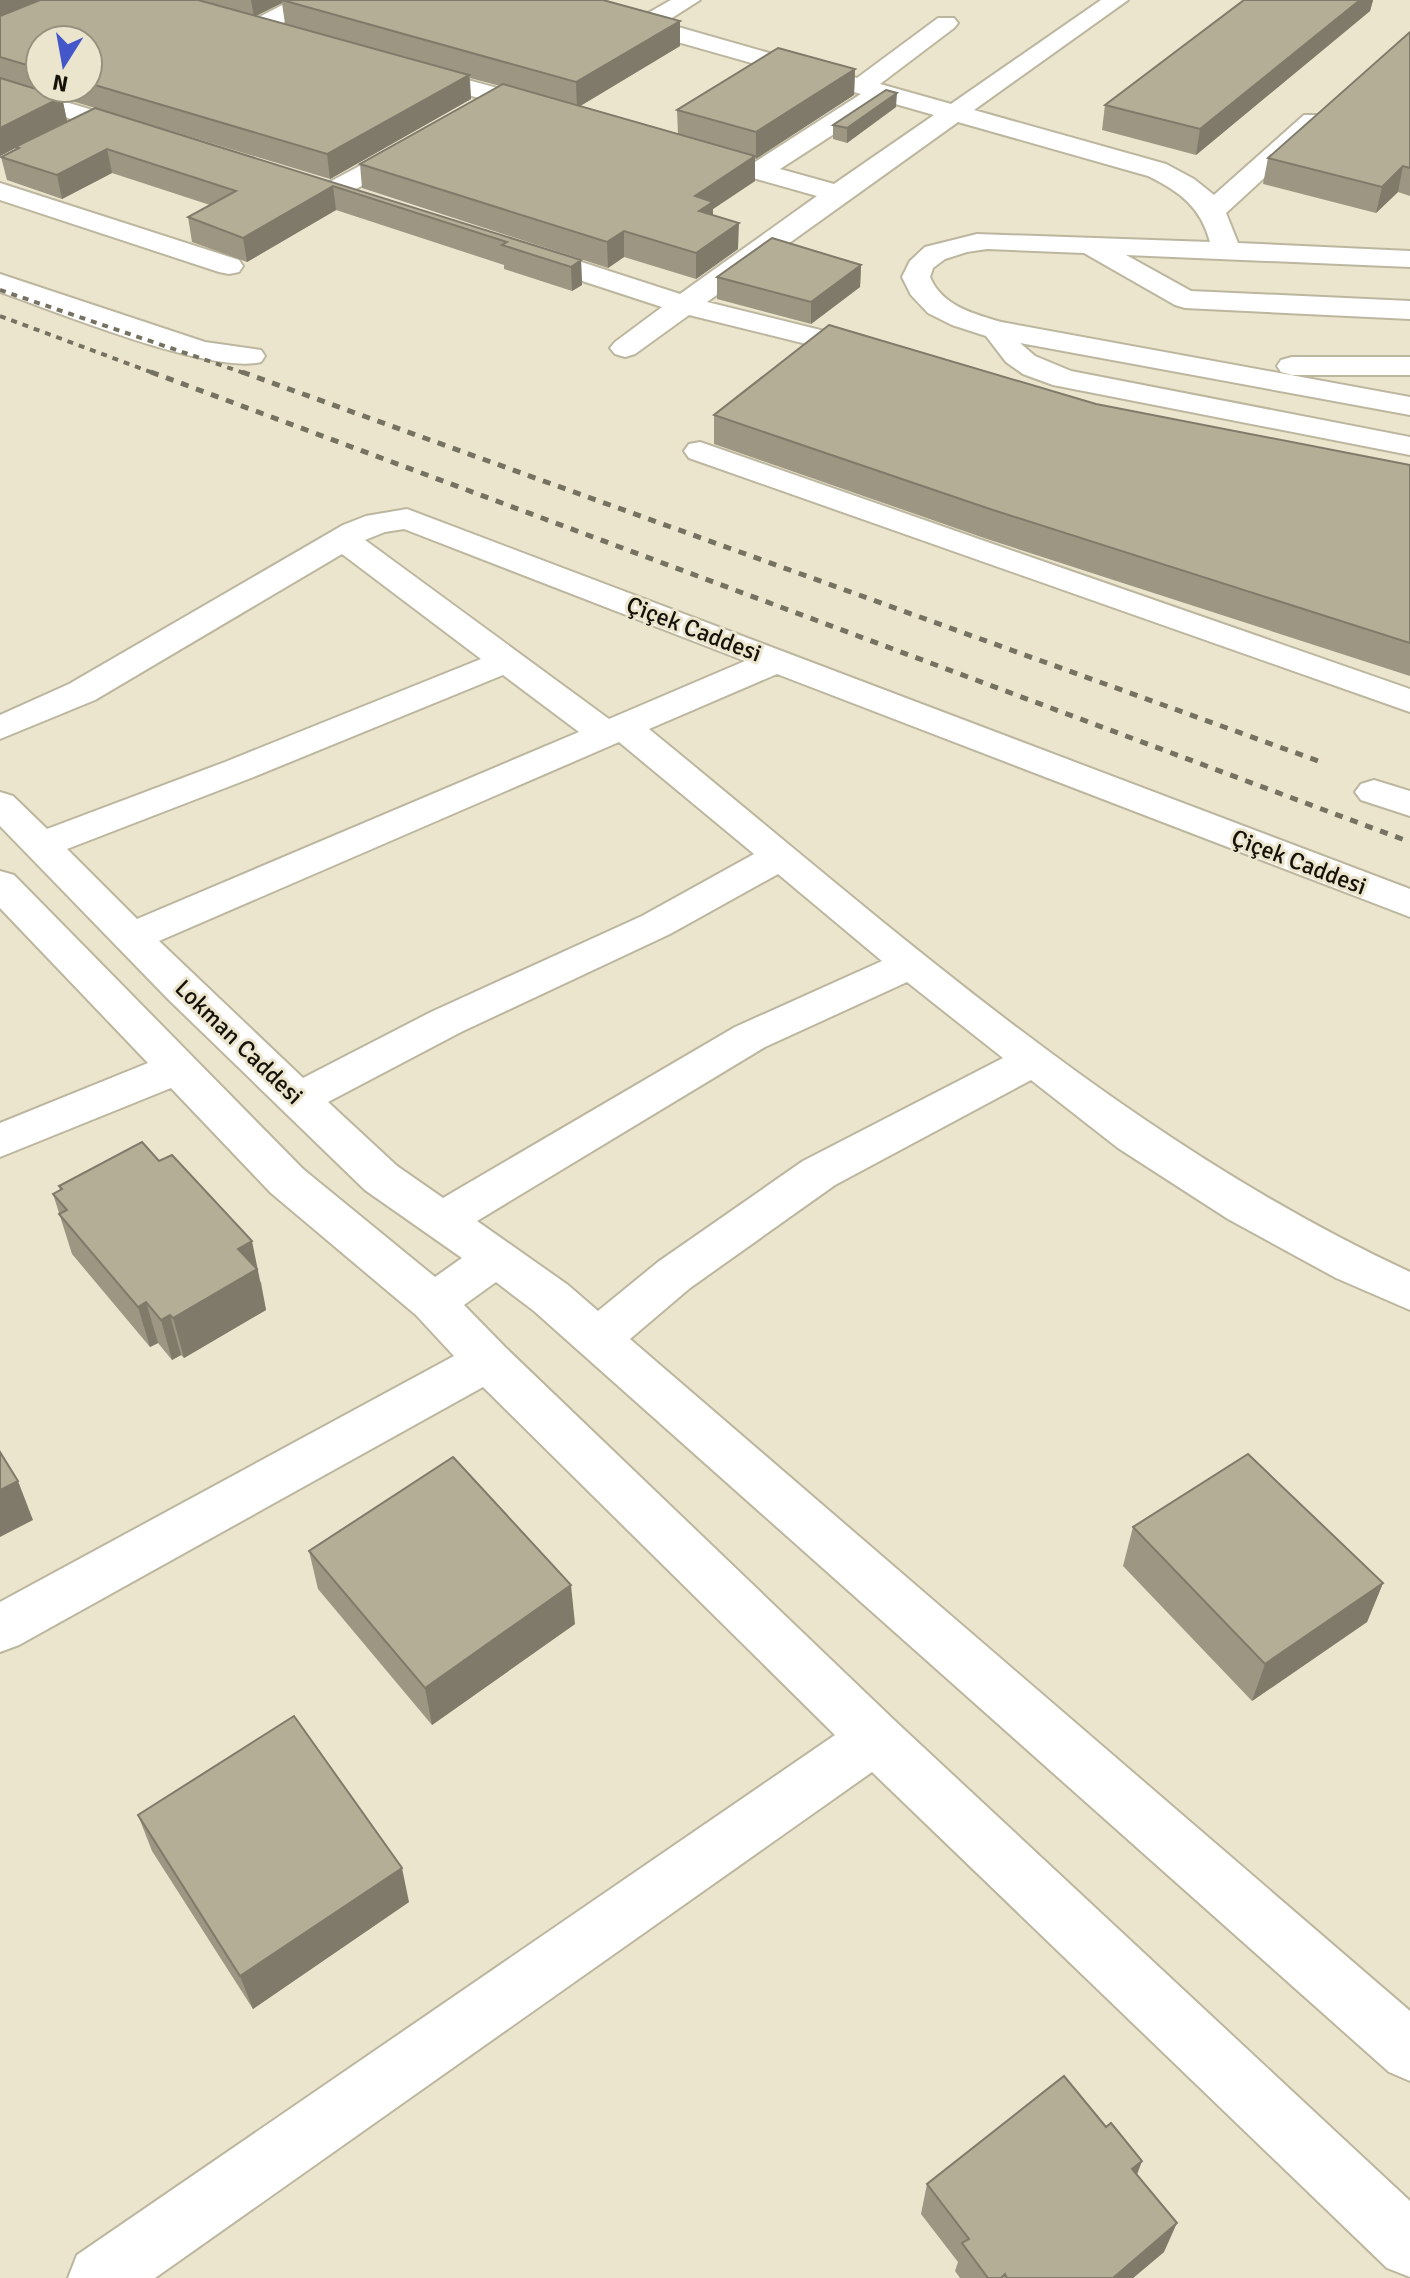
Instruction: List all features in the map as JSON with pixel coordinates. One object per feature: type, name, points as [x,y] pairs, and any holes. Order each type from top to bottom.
[{"type":"street","points":[[254,29],[310,0]]},
{"type":"street","points":[[555,0],[1157,170],[1195,190],[1212,211],[1226,251]]},
{"type":"street","points":[[644,25],[688,0]]},
{"type":"street","points":[[625,348],[838,194],[1116,0]]},
{"type":"street","points":[[226,20],[283,36]]},
{"type":"street","points":[[758,172],[872,89],[946,23]]},
{"type":"street","points":[[385,64],[577,118]]},
{"type":"street","points":[[0,89],[156,137]]},
{"type":"street","points":[[476,110],[501,96]]},
{"type":"street","points":[[1212,211],[1328,106]]},
{"type":"street","points":[[69,134],[96,119]]},
{"type":"street","points":[[333,191],[437,132]]},
{"type":"street","points":[[667,145],[838,194]]},
{"type":"street","points":[[303,182],[362,200]]},
{"type":"street","points":[[0,191],[229,266]]},
{"type":"street","points":[[1410,234],[1398,258],[970,243],[943,250],[920,265],[916,277],[927,297],[960,317],[998,330],[1410,406]]},
{"type":"street","points":[[494,243],[684,305],[906,360]]},
{"type":"street","points":[[1087,245],[1185,299],[1410,310]]},
{"type":"street","points":[[0,283],[201,350],[250,356]]},
{"type":"street","points":[[998,330],[1017,357],[1064,379],[1410,446]]},
{"type":"street","points":[[1226,372],[1327,364],[1410,366]]},
{"type":"street","points":[[1011,390],[1071,406],[1410,472]]},
{"type":"street","points":[[700,451],[1410,701]]},
{"type":"street","name":"Çiçek Caddesi","points":[[0,728],[82,692],[343,539],[378,523],[407,519],[1410,904]]},
{"type":"street","points":[[343,539],[506,661],[614,730],[781,856],[911,964],[1134,1137],[1187,1172],[1304,1240],[1410,1292]]},
{"type":"street","points":[[40,845],[238,770],[506,661]]},
{"type":"street","points":[[131,937],[776,661]]},
{"type":"street","points":[[1374,792],[1410,804]]},
{"type":"street","name":"Lokman Caddesi","points":[[0,804],[131,937],[381,1178],[551,1298],[1410,2051]]},
{"type":"street","points":[[298,1099],[446,1022],[656,925],[781,856]]},
{"type":"street","points":[[0,884],[287,1181],[433,1302],[488,1361],[875,1738],[1410,2245]]},
{"type":"street","points":[[442,1220],[750,1037],[911,964]]},
{"type":"street","points":[[598,1338],[674,1275],[819,1173],[1034,1060]]},
{"type":"street","points":[[0,1141],[177,1068]]},
{"type":"street","points":[[433,1302],[497,1258]]},
{"type":"street","points":[[0,1629],[488,1361]]},
{"type":"street","points":[[100,2278],[875,1738]]},
{"type":"building","points":[[40,0],[198,0],[469,75],[327,154],[104,88],[104,24],[24,24],[24,64],[0,57],[0,16]]},
{"type":"building","points":[[282,0],[603,0],[680,21],[576,82]]},
{"type":"building","points":[[1244,0],[1360,0],[1200,129],[1105,105]]},
{"type":"building","points":[[1410,32],[1410,168],[1403,166],[1382,187],[1268,158]]},
{"type":"building","points":[[778,48],[855,69],[756,132],[677,110]]},
{"type":"building","points":[[0,78],[24,85],[24,104],[48,104],[0,128]]},
{"type":"building","points":[[503,84],[755,156],[695,196],[713,202],[699,211],[739,223],[696,253],[624,231],[607,242],[360,164]]},
{"type":"building","points":[[886,90],[897,93],[847,128],[833,125]]},
{"type":"building","points":[[95,108],[581,260],[571,267],[502,245],[507,242],[333,186],[243,238],[188,217],[236,191],[107,149],[57,175],[1,157]]},
{"type":"building","points":[[772,238],[861,265],[811,302],[717,277]]},
{"type":"building","points":[[829,325],[1096,404],[1410,465],[1410,643],[990,509],[714,415]]},
{"type":"building","points":[[142,1142],[159,1161],[172,1155],[252,1241],[238,1249],[257,1269],[173,1318],[170,1315],[161,1320],[146,1302],[138,1307],[59,1214],[67,1210],[53,1194],[62,1189],[59,1186]]},
{"type":"building","points":[[0,1452],[18,1481],[0,1490]]},
{"type":"building","points":[[1248,1454],[1383,1583],[1265,1664],[1133,1527]]},
{"type":"building","points":[[453,1457],[571,1585],[425,1688],[309,1551]]},
{"type":"building","points":[[294,1716],[402,1868],[240,1976],[138,1815]]},
{"type":"building","points":[[1064,2076],[1106,2127],[1111,2123],[1142,2161],[1132,2169],[1177,2223],[1113,2278],[1007,2278],[1005,2274],[1001,2278],[988,2278],[962,2243],[969,2239],[927,2184]]},
{"type":"railway","points":[[0,290],[247,374]]},
{"type":"railway","points":[[0,316],[156,374]]},
{"type":"railway","points":[[151,372],[1410,842]]},
{"type":"railway","points":[[242,372],[1321,762]]}]
